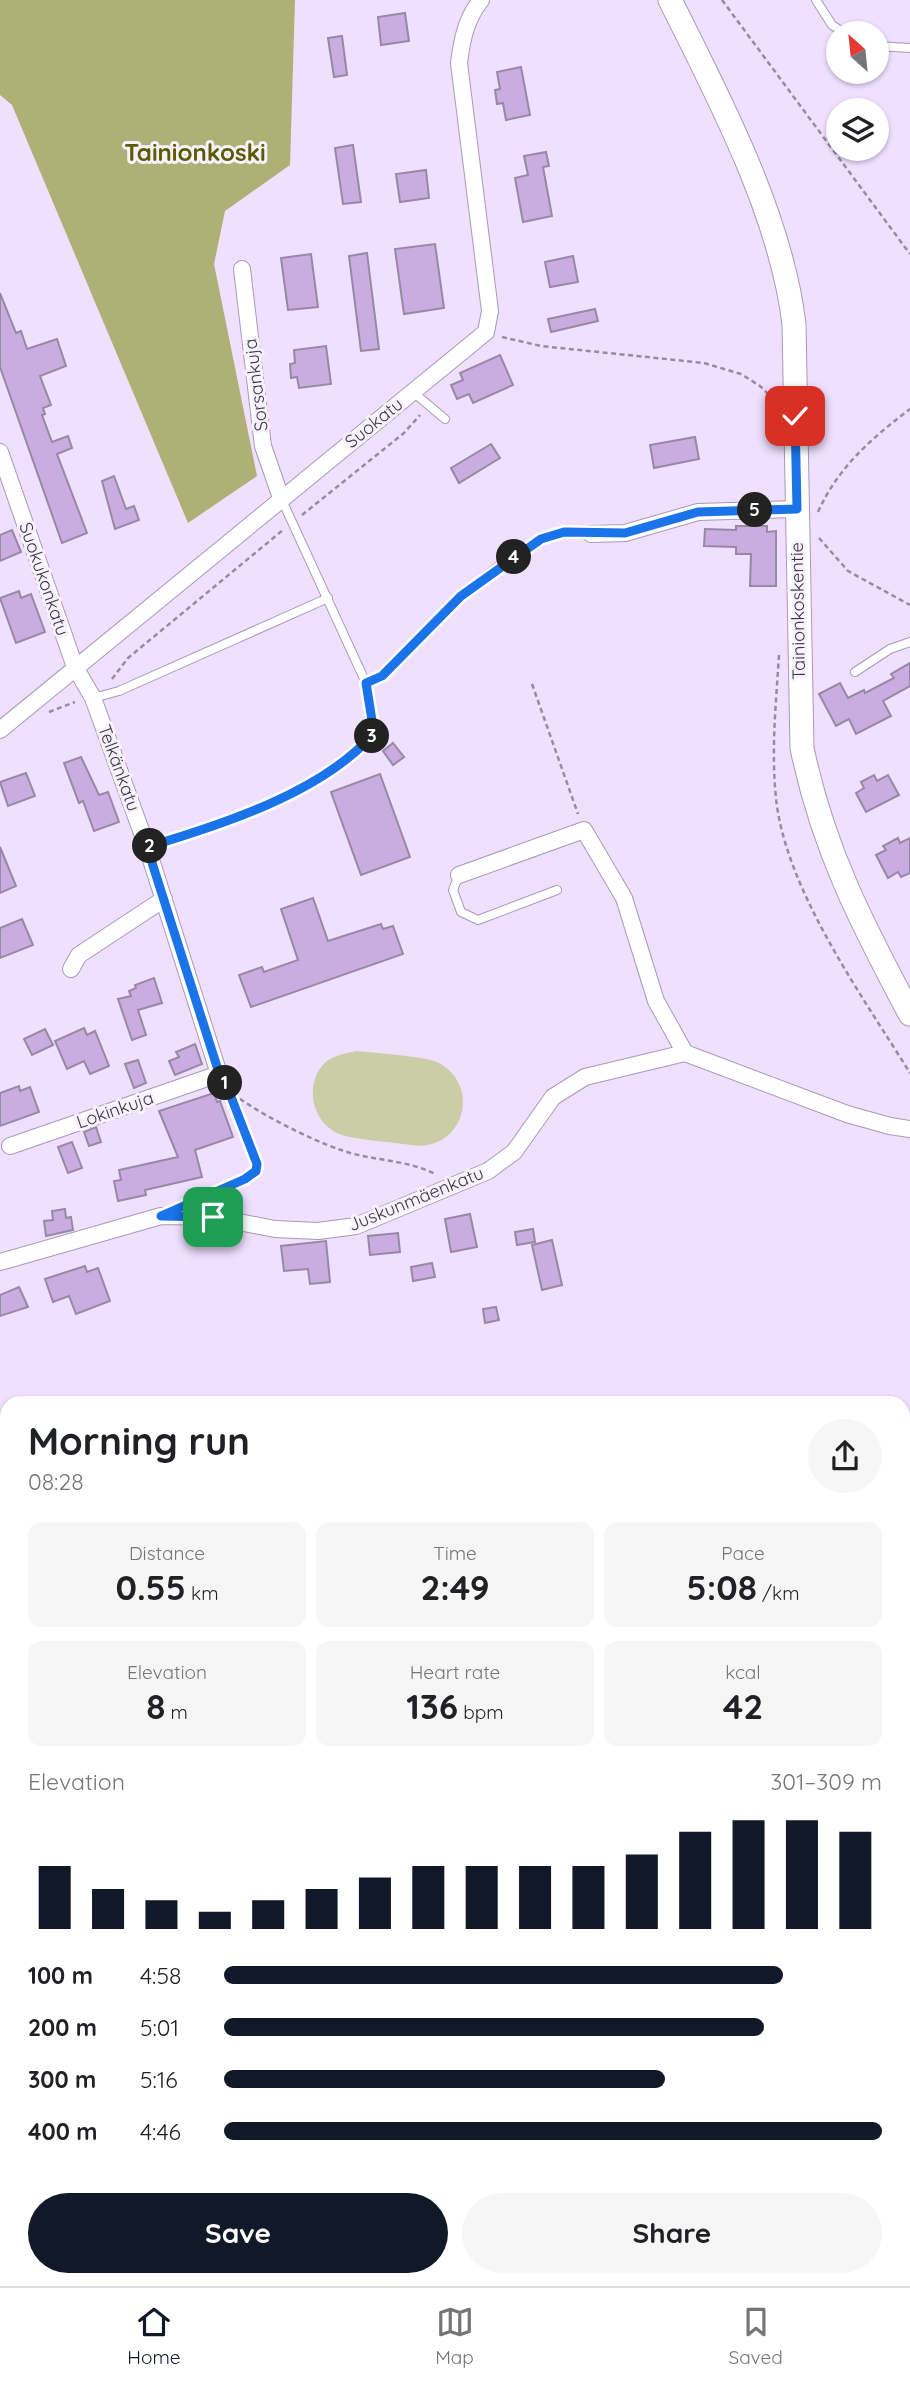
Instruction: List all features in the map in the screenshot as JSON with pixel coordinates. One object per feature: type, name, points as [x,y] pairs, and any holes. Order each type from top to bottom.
[{"type":"street","name":"Tainionkoskentie","points":[[670,0],[704,68],[775,231],[789,279],[806,514],[799,701],[802,748],[811,795],[829,851],[860,921],[910,1014]]},
{"type":"street","points":[[474,4],[463,34],[458,63],[490,312],[486,332]]},
{"type":"street","name":"Sorsankuja","points":[[242,269],[263,446],[281,498]]},
{"type":"street","name":"Suokatu","points":[[0,730],[486,332]]},
{"type":"street","name":"Suokukonkatu","points":[[0,452],[75,667]]},
{"type":"street","points":[[591,534],[625,533],[698,512],[806,514]]},
{"type":"street","name":"Telkänkatu","points":[[75,667],[93,698],[147,847],[219,1073]]},
{"type":"street","points":[[459,875],[584,830],[624,898],[656,1001],[685,1053],[847,1114],[910,1129]]},
{"type":"street","points":[[71,969],[79,955],[164,898]]},
{"type":"street","name":"Juskunmäenkatu","points":[[0,1262],[161,1216],[213,1217],[275,1229],[318,1231],[356,1226],[488,1171],[514,1152],[553,1097],[585,1077],[685,1053]]},
{"type":"street","name":"Lokinkuja","points":[[10,1146],[219,1073]]},
{"type":"lane","points":[[816,0],[829,21]]},
{"type":"lane","points":[[889,47],[910,48]]},
{"type":"lane","points":[[413,392],[445,419]]},
{"type":"lane","points":[[147,847],[240,815],[328,775],[356,754],[374,733],[366,683],[281,498]]},
{"type":"lane","points":[[366,683],[382,676],[461,596],[541,539],[564,532],[591,534]]},
{"type":"lane","points":[[93,698],[119,691],[328,597]]},
{"type":"lane","points":[[855,673],[890,649],[910,642]]},
{"type":"lane","points":[[459,875],[453,891],[461,912],[478,920],[557,890]]},
{"type":"path","points":[[722,0],[910,254]]},
{"type":"path","points":[[486,332],[541,346],[704,363],[741,374],[760,386],[779,404]]},
{"type":"path","points":[[806,514],[855,454],[910,409]]},
{"type":"path","points":[[818,536],[848,571],[910,604]]},
{"type":"path","points":[[532,684],[584,830]]},
{"type":"path","points":[[197,1200],[256,1171],[254,1153],[219,1073]]},
{"type":"path","points":[[228,1089],[248,1106],[341,1150],[421,1167],[453,1184]]},
{"type":"green space","points":[[0,0],[295,0],[290,165],[225,211],[214,264],[257,476],[188,523],[12,105],[0,95]]},
{"type":"green space","points":[[357,1051],[431,1060],[451,1072],[460,1086],[463,1100],[461,1115],[455,1128],[444,1139],[429,1145],[411,1145],[352,1137],[328,1127],[316,1110],[313,1099],[315,1078],[327,1061]]},
{"type":"building","points":[[405,13],[409,41],[381,45],[378,17]]},
{"type":"building","points":[[342,36],[347,75],[334,77],[328,38]]},
{"type":"building","points":[[521,67],[530,115],[506,120],[503,103],[497,104],[495,90],[500,89],[497,72]]},
{"type":"building","points":[[353,145],[361,202],[343,204],[335,148]]},
{"type":"building","points":[[546,152],[549,166],[543,167],[552,216],[523,222],[515,178],[528,175],[524,156]]},
{"type":"building","points":[[426,170],[429,198],[400,202],[396,174]]},
{"type":"building","points":[[435,244],[444,308],[404,314],[395,249]]},
{"type":"building","points":[[367,253],[379,349],[361,351],[349,256]]},
{"type":"building","points":[[311,254],[318,307],[288,310],[281,258]]},
{"type":"building","points":[[573,256],[578,282],[550,287],[545,262]]},
{"type":"building","points":[[0,293],[16,333],[21,331],[27,349],[57,339],[66,366],[40,376],[51,405],[43,408],[45,414],[42,415],[52,442],[68,436],[72,448],[57,454],[87,533],[62,543],[0,367]]},
{"type":"building","points":[[595,309],[598,321],[551,332],[548,319]]},
{"type":"building","points":[[326,346],[331,384],[299,388],[297,377],[291,378],[290,364],[295,363],[294,350]]},
{"type":"building","points":[[500,355],[513,385],[473,403],[469,394],[457,399],[451,385],[463,380],[460,373]]},
{"type":"building","points":[[695,437],[699,459],[654,468],[650,445]]},
{"type":"building","points":[[491,444],[500,458],[459,483],[451,468]]},
{"type":"building","points":[[114,476],[126,509],[134,506],[139,520],[115,529],[102,481]]},
{"type":"building","points":[[736,526],[767,526],[767,532],[776,531],[776,586],[750,586],[751,554],[736,554],[736,547],[704,546],[705,529],[736,530]]},
{"type":"building","points":[[12,530],[21,552],[0,561],[0,535]]},
{"type":"building","points":[[19,591],[21,598],[31,594],[45,632],[16,643],[0,598]]},
{"type":"building","points":[[910,663],[910,686],[883,701],[891,716],[856,734],[849,719],[836,726],[819,694],[840,683],[848,698],[864,690],[865,693],[894,678],[891,674]]},
{"type":"building","points":[[393,743],[404,757],[393,765],[383,751]]},
{"type":"building","points":[[81,757],[99,795],[108,792],[119,822],[94,831],[83,801],[79,803],[64,763]]},
{"type":"building","points":[[26,773],[35,796],[8,806],[0,782]]},
{"type":"building","points":[[380,774],[410,857],[361,875],[331,792]]},
{"type":"building","points":[[874,775],[877,781],[888,775],[899,795],[866,812],[856,793],[864,788],[861,782]]},
{"type":"building","points":[[898,838],[900,843],[910,838],[910,873],[901,877],[898,872],[888,878],[876,855],[886,850],[883,846]]},
{"type":"building","points":[[0,847],[16,886],[0,893]]},
{"type":"building","points":[[313,898],[328,941],[381,924],[383,929],[393,926],[403,954],[251,1007],[239,975],[262,967],[264,972],[298,960],[281,909]]},
{"type":"building","points":[[22,919],[33,945],[0,958],[0,928]]},
{"type":"building","points":[[154,978],[162,1003],[138,1010],[146,1035],[132,1040],[118,999],[131,996],[129,991],[136,988],[135,985]]},
{"type":"building","points":[[84,1028],[87,1035],[95,1031],[109,1066],[90,1074],[84,1061],[67,1069],[55,1041]]},
{"type":"building","points":[[45,1029],[53,1045],[32,1055],[24,1039]]},
{"type":"building","points":[[195,1044],[202,1064],[175,1075],[169,1061],[179,1057],[176,1052]]},
{"type":"building","points":[[138,1060],[146,1083],[134,1088],[125,1064]]},
{"type":"building","points":[[19,1086],[20,1091],[30,1087],[39,1112],[0,1126],[0,1093]]},
{"type":"building","points":[[214,1093],[217,1102],[220,1101],[233,1137],[195,1150],[202,1177],[145,1190],[146,1195],[118,1201],[114,1181],[121,1180],[119,1170],[178,1157],[159,1111]]},
{"type":"building","points":[[96,1127],[101,1142],[89,1146],[84,1132]]},
{"type":"building","points":[[72,1142],[82,1168],[68,1173],[58,1147]]},
{"type":"building","points":[[65,1209],[66,1218],[71,1217],[73,1230],[46,1236],[44,1221],[53,1220],[52,1211]]},
{"type":"building","points":[[470,1214],[477,1247],[451,1252],[445,1219]]},
{"type":"building","points":[[533,1229],[535,1242],[517,1245],[515,1232]]},
{"type":"building","points":[[398,1233],[400,1252],[370,1255],[368,1236]]},
{"type":"building","points":[[552,1240],[562,1285],[542,1290],[532,1245]]},
{"type":"building","points":[[326,1241],[330,1282],[310,1284],[308,1269],[284,1271],[281,1246]]},
{"type":"building","points":[[432,1263],[435,1277],[413,1281],[411,1267]]},
{"type":"building","points":[[85,1266],[87,1272],[98,1268],[110,1301],[76,1314],[69,1296],[53,1302],[45,1279]]},
{"type":"building","points":[[19,1287],[28,1307],[0,1316],[0,1295]]},
{"type":"building","points":[[496,1307],[499,1320],[485,1323],[483,1309]]},
{"type":"district","name":"Tainionkoski","points":[[195,153]]},
{"type":"route","points":[[213,1217],[161,1216],[245,1179],[256,1171],[257,1164],[228,1089],[219,1073],[147,847],[240,815],[328,775],[356,754],[374,733],[372,706],[366,683],[382,676],[461,596],[541,539],[564,532],[625,533],[698,512],[797,509],[795,416]]}]
